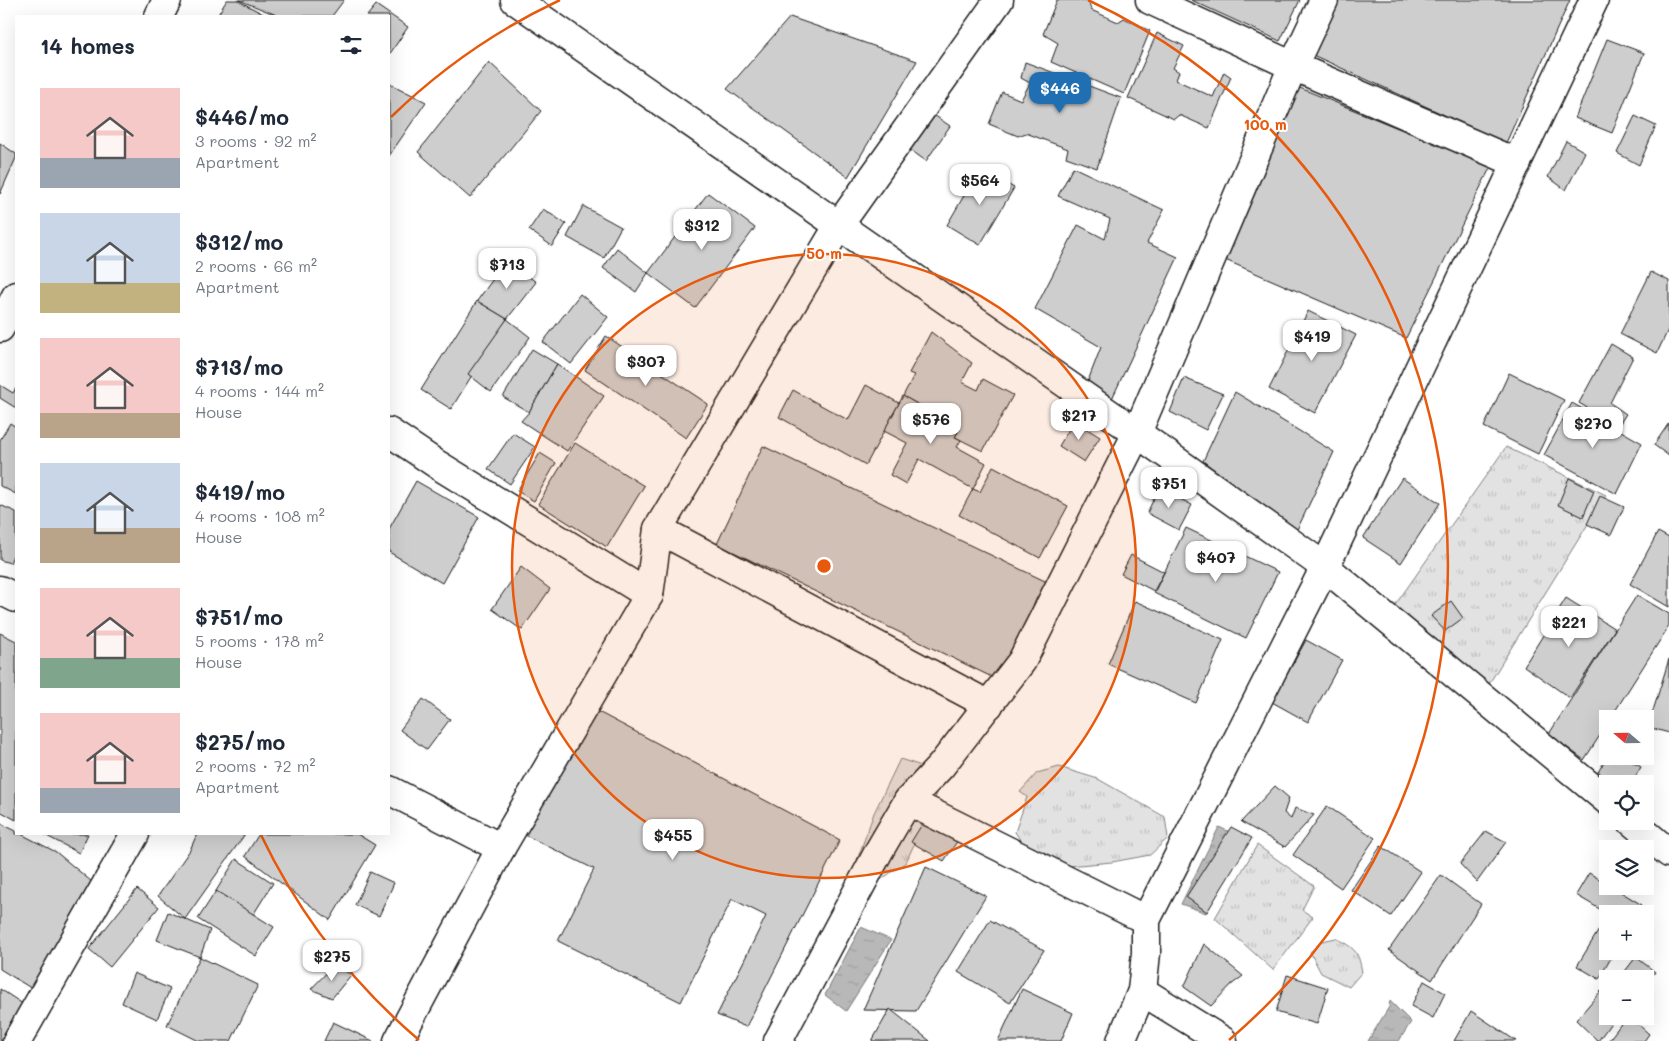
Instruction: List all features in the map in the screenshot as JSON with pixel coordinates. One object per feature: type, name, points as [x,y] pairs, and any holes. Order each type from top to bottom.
[{"type":"street","points":[[160,15],[167,0]]},
{"type":"street","points":[[515,0],[1137,433],[1325,567],[1599,795]]},
{"type":"street","points":[[398,1041],[501,848],[650,595],[658,529],[839,225],[999,0]]},
{"type":"street","points":[[1150,0],[1293,66],[1517,163]]},
{"type":"street","points":[[778,1041],[880,849],[908,801],[941,766],[1022,661],[1137,433],[1293,66],[1324,0]]},
{"type":"street","points":[[1121,1041],[1142,991],[1146,952],[1146,920],[1325,567],[1594,0]]},
{"type":"street","points":[[0,328],[15,298]]},
{"type":"street","points":[[390,433],[650,595]]},
{"type":"street","points":[[658,529],[989,705]]},
{"type":"street","points":[[0,590],[15,598]]},
{"type":"street","points":[[390,791],[501,848]]},
{"type":"street","points":[[908,801],[1146,920]]},
{"type":"street","points":[[1642,830],[1669,852]]},
{"type":"street","points":[[17,1041],[134,835]]},
{"type":"street","points":[[1142,991],[1223,1041]]},
{"type":"green space","points":[[1506,447],[1606,495],[1482,695],[1386,618]]},
{"type":"green space","points":[[900,759],[946,774],[906,862],[879,881],[852,874],[874,813]]},
{"type":"green space","points":[[1059,767],[1098,779],[1165,817],[1168,838],[1150,855],[1112,862],[1068,866],[1035,862],[1015,832],[1027,797],[1020,792],[1037,773]]},
{"type":"green space","points":[[1257,845],[1314,886],[1302,910],[1313,917],[1273,970],[1215,918]]},
{"type":"green space","points":[[1336,938],[1355,951],[1361,965],[1362,972],[1349,987],[1321,973],[1310,952],[1322,941]]},
{"type":"water","points":[[1219,827],[1249,841],[1206,913],[1181,904]]},
{"type":"water","points":[[861,927],[891,940],[846,1011],[825,995]]},
{"type":"water","points":[[1390,1001],[1411,1022],[1399,1041],[1368,1041],[1389,1007]]},
{"type":"building","points":[[227,0],[237,0],[265,15],[218,15]]},
{"type":"building","points":[[239,0],[344,0],[333,15],[276,15]]},
{"type":"building","points":[[1057,0],[1088,0],[1091,10],[1118,22],[1124,18],[1150,31],[1124,94],[1051,62],[1058,43],[1043,34]]},
{"type":"building","points":[[1191,0],[1300,0],[1280,41]]},
{"type":"building","points":[[1327,0],[1570,0],[1506,143],[1304,51]]},
{"type":"building","points":[[376,5],[408,27],[390,54],[390,15],[368,15]]},
{"type":"building","points":[[790,17],[917,61],[848,177],[727,89]]},
{"type":"building","points":[[1157,33],[1184,46],[1173,68],[1179,72],[1176,80],[1213,97],[1224,72],[1231,77],[1209,128],[1179,115],[1174,119],[1128,98]]},
{"type":"building","points":[[1607,39],[1644,53],[1612,133],[1575,118]]},
{"type":"building","points":[[489,62],[541,111],[470,198],[418,152]]},
{"type":"building","points":[[1025,62],[1121,98],[1097,168],[1066,157],[1068,149],[1026,133],[1018,136],[989,124],[1002,92],[1021,100],[1030,83],[1021,78]]},
{"type":"building","points":[[390,84],[426,102],[390,155]]},
{"type":"building","points":[[1295,86],[1491,166],[1406,338],[1223,259]]},
{"type":"building","points":[[928,111],[950,126],[926,161],[905,146]]},
{"type":"building","points":[[1635,116],[1656,126],[1639,165],[1617,153]]},
{"type":"building","points":[[1566,141],[1585,152],[1566,190],[1548,177]]},
{"type":"building","points":[[0,143],[15,153],[15,160],[0,194]]},
{"type":"building","points":[[1073,167],[1164,210],[1147,243],[1178,257],[1110,403],[1086,386],[1101,347],[1035,309],[1078,225],[1105,239],[1110,219],[1058,196]]},
{"type":"building","points":[[980,168],[1014,188],[980,245],[947,225]]},
{"type":"building","points":[[708,193],[755,228],[695,308],[648,273]]},
{"type":"building","points":[[583,206],[621,227],[604,258],[567,237]]},
{"type":"building","points":[[543,209],[566,224],[552,246],[529,230]]},
{"type":"building","points":[[617,248],[648,273],[636,292],[603,268]]},
{"type":"building","points":[[507,260],[536,282],[507,319],[477,301]]},
{"type":"building","points":[[1651,272],[1669,281],[1669,328],[1657,353],[1620,334]]},
{"type":"building","points":[[580,294],[608,317],[571,364],[543,342]]},
{"type":"building","points":[[477,301],[507,319],[451,409],[421,390]]},
{"type":"building","points":[[1308,311],[1356,335],[1315,413],[1269,389]]},
{"type":"building","points":[[507,319],[530,337],[491,392],[468,374]]},
{"type":"building","points":[[931,332],[972,363],[962,382],[978,390],[983,379],[1013,395],[983,451],[955,437],[960,428],[903,396],[914,375],[909,373]]},
{"type":"building","points":[[606,336],[708,404],[686,438],[585,370]]},
{"type":"building","points":[[1611,344],[1633,357],[1610,403],[1626,414],[1618,426],[1579,403]]},
{"type":"building","points":[[532,349],[557,364],[529,412],[503,397]]},
{"type":"building","points":[[557,364],[604,396],[567,451],[521,421],[529,412]]},
{"type":"building","points":[[1509,373],[1564,400],[1538,454],[1484,427]]},
{"type":"building","points":[[1184,378],[1223,394],[1206,430],[1170,412]]},
{"type":"building","points":[[0,385],[13,393],[15,390],[15,407],[0,398]]},
{"type":"building","points":[[866,385],[899,403],[866,465],[779,417],[793,390],[848,420]]},
{"type":"building","points":[[1235,392],[1334,452],[1296,532],[1203,461]]},
{"type":"building","points":[[903,396],[960,428],[955,437],[961,440],[957,447],[986,463],[973,489],[919,459],[906,484],[890,475],[907,443],[884,431]]},
{"type":"building","points":[[1572,403],[1642,443],[1617,494],[1544,455]]},
{"type":"building","points":[[1074,421],[1100,437],[1084,462],[1059,446]]},
{"type":"building","points":[[10,423],[15,426],[15,494],[0,486],[0,440]]},
{"type":"building","points":[[1669,423],[1669,456],[1654,445]]},
{"type":"building","points":[[513,433],[535,447],[510,484],[488,469]]},
{"type":"building","points":[[575,443],[644,486],[607,547],[538,504]]},
{"type":"building","points":[[763,446],[1047,582],[998,680],[717,544]]},
{"type":"building","points":[[540,453],[556,463],[534,501],[517,491]]},
{"type":"building","points":[[993,466],[1068,506],[1040,558],[959,515],[973,489],[980,492]]},
{"type":"building","points":[[1402,478],[1440,503],[1401,563],[1363,538]]},
{"type":"building","points":[[1569,478],[1594,491],[1583,517],[1558,505]]},
{"type":"building","points":[[416,481],[479,517],[442,583],[390,553],[390,527]]},
{"type":"building","points":[[1159,488],[1192,505],[1179,530],[1147,513]]},
{"type":"building","points":[[1600,496],[1624,507],[1611,535],[1587,524]]},
{"type":"building","points":[[0,505],[15,512],[15,550],[10,563],[0,560]]},
{"type":"building","points":[[1186,528],[1278,572],[1246,638],[1154,593]]},
{"type":"building","points":[[1658,532],[1669,538],[1669,607],[1630,584]]},
{"type":"building","points":[[1131,555],[1164,572],[1154,591],[1121,574]]},
{"type":"building","points":[[521,567],[550,589],[522,630],[492,609]]},
{"type":"building","points":[[1637,595],[1669,614],[1669,626],[1616,710],[1599,710],[1599,737],[1584,760],[1549,734]]},
{"type":"building","points":[[1566,598],[1615,629],[1570,698],[1524,666]]},
{"type":"building","points":[[1135,601],[1223,640],[1196,703],[1108,664]]},
{"type":"building","points":[[1451,601],[1463,618],[1445,631],[1431,616]]},
{"type":"building","points":[[0,633],[15,640],[15,819],[0,811]]},
{"type":"building","points":[[1306,640],[1342,660],[1308,722],[1272,702]]},
{"type":"building","points":[[1669,659],[1669,733],[1654,729],[1653,710]]},
{"type":"building","points":[[423,699],[450,719],[427,750],[400,730]]},
{"type":"building","points":[[587,706],[840,840],[746,1027],[717,1015],[766,916],[732,899],[681,1002],[558,941],[594,869],[523,834]]},
{"type":"building","points":[[1602,765],[1638,765],[1641,767],[1636,775],[1603,775],[1598,772]]},
{"type":"building","points":[[1275,786],[1289,798],[1284,813],[1291,819],[1295,808],[1314,815],[1285,847],[1241,822]]},
{"type":"building","points":[[1327,806],[1375,838],[1341,888],[1293,855]]},
{"type":"building","points":[[924,821],[958,840],[944,861],[911,842]]},
{"type":"building","points":[[0,823],[15,830],[15,835],[23,835],[56,852],[92,882],[34,990],[0,969]]},
{"type":"building","points":[[1231,827],[1252,838],[1207,912],[1186,897]]},
{"type":"building","points":[[1486,831],[1506,842],[1477,882],[1460,864]]},
{"type":"building","points":[[45,835],[88,835],[79,853]]},
{"type":"building","points":[[197,835],[244,835],[185,919],[158,896],[190,850]]},
{"type":"building","points":[[258,835],[359,835],[375,845],[330,920],[245,856]]},
{"type":"building","points":[[1381,846],[1421,872],[1391,916],[1351,890]]},
{"type":"building","points":[[236,859],[273,883],[253,915],[216,891]]},
{"type":"building","points":[[926,867],[986,896],[916,1011],[863,1010]]},
{"type":"building","points":[[370,872],[394,883],[379,916],[355,905]]},
{"type":"building","points":[[1589,873],[1599,879],[1599,895],[1626,895],[1642,905],[1599,905],[1599,909],[1576,895]]},
{"type":"building","points":[[1441,875],[1481,904],[1432,980],[1389,950]]},
{"type":"building","points":[[137,889],[159,907],[110,967],[89,949]]},
{"type":"building","points":[[216,891],[274,927],[256,956],[198,919]]},
{"type":"building","points":[[168,912],[210,930],[200,957],[157,940]]},
{"type":"building","points":[[990,920],[1044,950],[1010,1003],[958,972]]},
{"type":"building","points":[[1599,930],[1599,960],[1610,960],[1604,970],[1599,970],[1599,979],[1577,966]]},
{"type":"building","points":[[1204,944],[1243,976],[1231,985],[1211,1006],[1184,987]]},
{"type":"building","points":[[200,957],[258,985],[231,1041],[199,1041],[167,1025]]},
{"type":"building","points":[[1634,960],[1640,960],[1652,970],[1626,970]]},
{"type":"building","points":[[335,964],[351,975],[332,998],[311,989]]},
{"type":"building","points":[[134,973],[170,989],[157,1019],[122,1003]]},
{"type":"building","points":[[1287,975],[1328,988],[1317,1024],[1276,1012]]},
{"type":"building","points":[[1424,981],[1445,993],[1433,1018],[1411,1006]]},
{"type":"building","points":[[0,989],[23,1004],[3,1041],[0,1041]]},
{"type":"building","points":[[1022,989],[1073,1013],[1061,1041],[998,1041]]},
{"type":"building","points":[[1599,993],[1599,1025],[1610,1025],[1598,1041],[1576,1020]]},
{"type":"building","points":[[890,1009],[930,1041],[872,1041]]},
{"type":"building","points":[[1471,1011],[1516,1041],[1454,1041]]},
{"type":"building","points":[[333,1022],[373,1041],[324,1041]]},
{"type":"building","points":[[1620,1025],[1639,1025],[1649,1034],[1644,1041],[1608,1041]]}]
